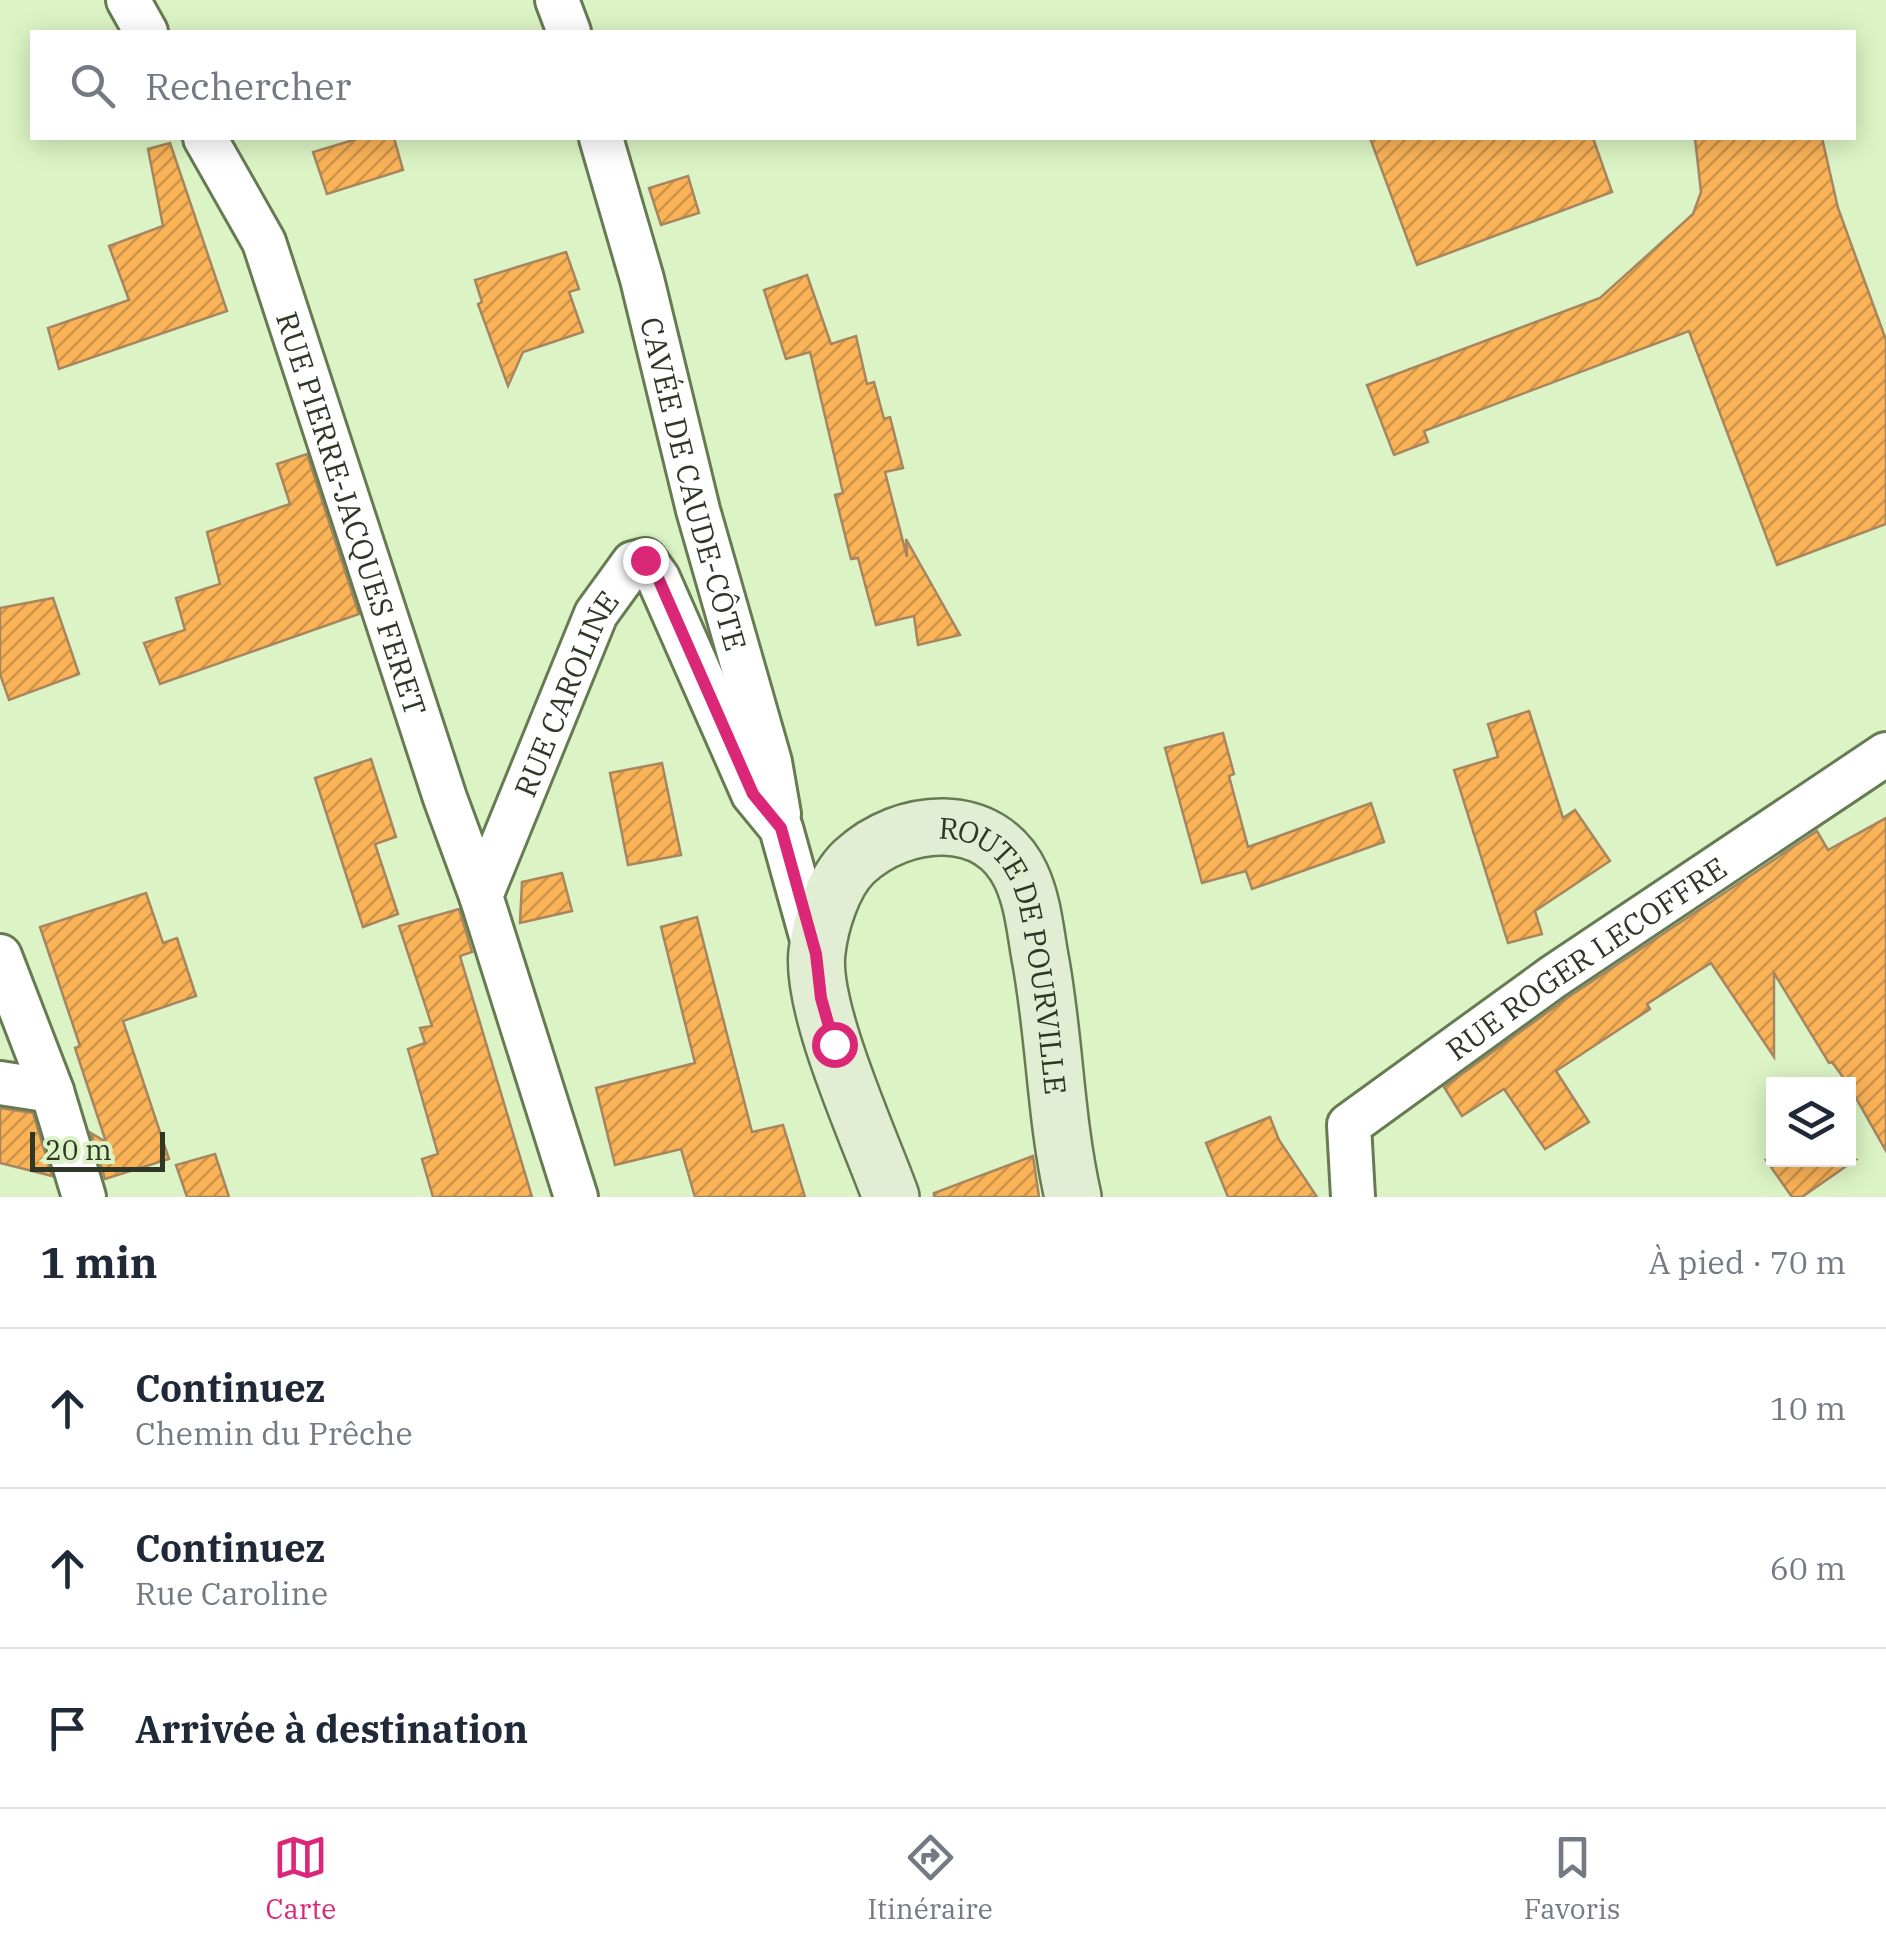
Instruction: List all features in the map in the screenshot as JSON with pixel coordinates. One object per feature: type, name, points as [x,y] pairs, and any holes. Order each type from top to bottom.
[{"type":"main road","name":"ROUTE DE POURVILLE","points":[[820,936],[836,889],[852,864],[876,846],[902,834],[929,825],[959,827],[987,836],[1006,851],[1021,874],[1032,908],[1048,999],[1072,1197]]},
{"type":"main road","points":[[820,936],[821,998],[834,1044],[891,1197]]},
{"type":"street","points":[[128,0],[145,30]]},
{"type":"street","points":[[557,0],[567,30]]},
{"type":"street","name":"RUE PIERRE-JACQUES FERET","points":[[207,140],[264,242],[480,896]]},
{"type":"street","name":"CAVÉE DE CAUDE-CÔTE","points":[[602,140],[642,280],[698,510],[770,762],[781,828]]},
{"type":"street","name":"RUE CAROLINE","points":[[480,896],[596,614],[633,563],[645,560],[658,578],[753,794],[781,828],[820,936]]},
{"type":"street","name":"RUE ROGER LECOFFRE","points":[[1353,1197],[1348,1125],[1553,977],[1886,754]]},
{"type":"street","points":[[480,896],[576,1197]]},
{"type":"street","points":[[0,956],[52,1091],[84,1197]]},
{"type":"street","points":[[0,1083],[52,1091]]},
{"type":"building","points":[[353,140],[395,140],[403,170],[327,194],[313,152]]},
{"type":"building","points":[[1371,140],[1594,140],[1612,192],[1417,265]]},
{"type":"building","points":[[1695,140],[1822,140],[1838,208],[1886,340],[1886,524],[1777,565],[1689,331],[1424,431],[1428,442],[1394,455],[1367,385],[1600,298],[1693,214],[1701,192]]},
{"type":"building","points":[[170,143],[227,311],[59,369],[48,328],[129,300],[109,246],[163,226],[148,149]]},
{"type":"building","points":[[688,176],[699,213],[661,225],[649,188]]},
{"type":"building","points":[[566,252],[579,289],[569,292],[583,332],[523,352],[508,386],[478,304],[482,302],[475,280]]},
{"type":"building","points":[[807,275],[831,344],[856,336],[867,384],[874,382],[884,419],[890,417],[903,468],[885,472],[907,557],[906,539],[960,635],[918,645],[914,616],[876,625],[858,558],[851,559],[835,495],[843,493],[810,352],[786,359],[764,290]]},
{"type":"building","points":[[307,454],[359,614],[160,684],[144,643],[185,630],[176,598],[220,584],[207,532],[290,504],[277,464]]},
{"type":"building","points":[[53,598],[79,674],[9,700],[0,674],[0,608]]},
{"type":"building","points":[[1529,711],[1563,818],[1575,810],[1610,861],[1535,911],[1542,934],[1508,943],[1454,770],[1498,757],[1488,724]]},
{"type":"building","points":[[1223,733],[1234,774],[1229,776],[1248,847],[1371,803],[1384,842],[1252,889],[1246,871],[1202,883],[1165,748]]},
{"type":"building","points":[[371,759],[396,837],[375,844],[398,914],[363,927],[315,778]]},
{"type":"building","points":[[662,763],[681,855],[628,865],[610,773]]},
{"type":"building","points":[[1886,818],[1886,1151],[1856,1098],[1856,1077],[1843,1077],[1829,1063],[1774,973],[1774,1057],[1711,963],[1556,1071],[1589,1122],[1545,1149],[1504,1089],[1462,1116],[1444,1087],[1567,998],[1817,831],[1828,850]]},
{"type":"building","points":[[562,873],[572,911],[520,923],[522,882]]},
{"type":"building","points":[[146,893],[163,943],[177,938],[196,996],[123,1021],[169,1159],[105,1179],[91,1133],[106,1142],[75,1048],[80,1046],[40,927]]},
{"type":"building","points":[[459,909],[472,952],[460,956],[532,1197],[433,1197],[422,1159],[438,1154],[408,1049],[425,1043],[420,1028],[432,1026],[399,926]]},
{"type":"building","points":[[697,917],[752,1132],[783,1125],[805,1197],[695,1197],[681,1149],[615,1165],[596,1088],[695,1063],[661,927]]},
{"type":"building","points":[[0,1108],[33,1113],[52,1176],[0,1163]]},
{"type":"building","points":[[1270,1117],[1279,1140],[1317,1197],[1228,1197],[1206,1143]]},
{"type":"building","points":[[215,1154],[229,1197],[187,1197],[176,1165]]},
{"type":"building","points":[[1033,1156],[1039,1197],[934,1197],[934,1193]]},
{"type":"building","points":[[1771,1167],[1845,1167],[1802,1197],[1792,1197]]},
{"type":"route","points":[[645,560],[658,578],[753,794],[781,828],[816,954],[821,998],[834,1044]]}]
